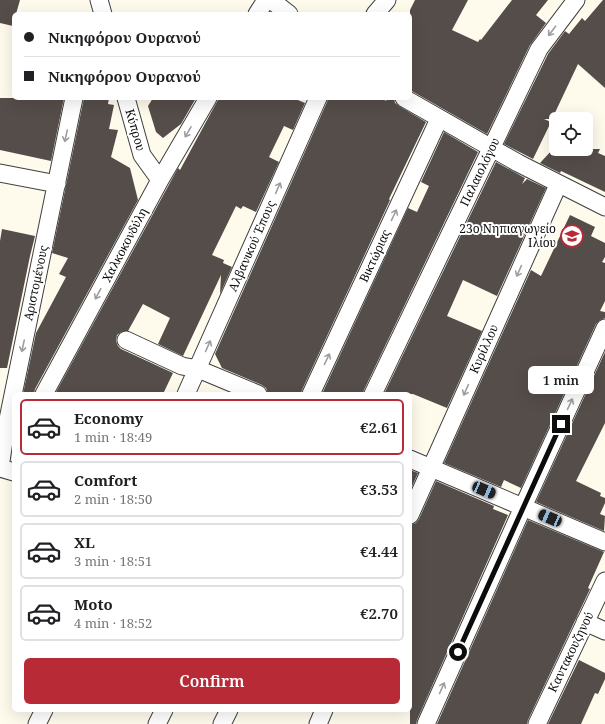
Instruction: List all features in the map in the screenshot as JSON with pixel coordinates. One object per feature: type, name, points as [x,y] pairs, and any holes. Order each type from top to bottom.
[{"type":"street","points":[[258,12],[266,0]]},
{"type":"street","points":[[271,0],[286,12]]},
{"type":"street","points":[[377,12],[387,0]]},
{"type":"street","name":"Παλαιολόγου","points":[[374,392],[539,49],[576,0]]},
{"type":"street","name":"Αριστομένους","points":[[14,392],[74,100]]},
{"type":"street","name":"Κύπρου","points":[[127,100],[142,155],[160,180]]},
{"type":"street","name":"Χαλκοκονδύλη","points":[[45,392],[160,180],[207,100]]},
{"type":"street","name":"Αλβανικού Έπους","points":[[187,392],[317,100]]},
{"type":"street","points":[[407,100],[558,184],[605,207]]},
{"type":"street","name":"Βικτώριας","points":[[312,392],[439,119]]},
{"type":"street","points":[[0,173],[57,184]]},
{"type":"street","name":"Κυρίλλου","points":[[412,510],[558,184]]},
{"type":"street","points":[[426,724],[523,506],[605,328]]},
{"type":"street","points":[[126,340],[182,366],[198,369],[253,392]]},
{"type":"street","name":"Αριστομένους","points":[[0,468],[12,400]]},
{"type":"street","points":[[12,451],[0,468],[12,471]]},
{"type":"street","points":[[412,460],[605,542]]},
{"type":"street","name":"Καντακουζηνού","points":[[537,724],[605,581]]},
{"type":"street","points":[[586,622],[605,630]]},
{"type":"street","points":[[37,724],[43,712]]},
{"type":"street","points":[[157,724],[163,712]]},
{"type":"street","points":[[222,724],[228,712]]},
{"type":"street","points":[[318,724],[323,712]]},
{"type":"building","points":[[0,0],[20,0],[17,12],[12,12],[12,26],[0,23]]},
{"type":"building","points":[[415,0],[468,0],[452,30],[478,42],[512,0],[548,0],[536,15],[546,23],[530,45],[487,134],[412,91],[412,12],[410,12]]},
{"type":"building","points":[[603,0],[605,0],[605,88],[578,64],[555,112],[549,112],[549,119],[544,119],[549,121],[549,126],[533,159],[504,144],[548,54],[565,31],[569,34],[582,18],[585,21]]},
{"type":"building","points":[[0,98],[12,98],[12,100],[64,100],[51,161],[0,150]]},
{"type":"building","points":[[84,100],[109,100],[108,104],[114,105],[109,129],[118,130],[111,157],[130,168],[138,200],[34,392],[23,392],[36,333],[66,277],[59,274],[68,258],[52,253]]},
{"type":"building","points":[[152,100],[195,100],[181,124],[163,138],[156,132],[148,106]]},
{"type":"building","points":[[218,100],[298,100],[305,103],[293,130],[284,126],[269,157],[279,162],[256,212],[243,206],[241,209],[236,206],[212,255],[224,260],[223,263],[232,267],[220,294],[221,275],[183,356],[158,344],[170,318],[143,304],[128,331],[121,332],[117,335],[116,341],[121,349],[173,373],[164,392],[56,392],[178,168],[180,170]]},
{"type":"building","points":[[328,100],[394,100],[395,103],[399,106],[426,122],[389,199],[390,200],[302,392],[267,392],[266,388],[262,385],[222,368],[215,354]]},
{"type":"building","points":[[444,132],[478,152],[364,392],[323,392],[408,208],[417,212],[429,186],[421,182]]},
{"type":"building","points":[[593,149],[600,149],[598,153],[605,156],[605,192],[561,171],[560,173],[540,163],[549,153],[549,156],[593,156]]},
{"type":"building","points":[[496,162],[525,178],[522,184],[527,179],[546,188],[497,296],[463,280],[447,316],[482,331],[447,408],[412,394],[412,392],[385,392]]},
{"type":"building","points":[[570,215],[595,227],[591,236],[605,243],[605,257],[602,262],[605,263],[605,301],[600,311],[605,312],[605,318],[596,324],[521,488],[504,480],[501,487],[444,463],[531,270],[541,276]]},
{"type":"building","points":[[2,229],[35,236],[7,368],[0,368],[0,241]]},
{"type":"building","points":[[605,352],[605,423],[576,481],[601,493],[600,496],[605,498],[605,503],[600,514],[605,516],[604,531],[536,502]]},
{"type":"building","points":[[412,471],[418,473],[412,486]]},
{"type":"building","points":[[436,481],[494,506],[493,509],[508,515],[416,724],[410,724],[410,712],[412,712],[412,524],[416,523]]},
{"type":"building","points":[[528,520],[604,552],[588,588],[590,589],[527,724],[437,724]]},
{"type":"building","points":[[579,660],[605,673],[605,679],[598,694],[595,693],[581,724],[548,724]]},
{"type":"place","name":"23ο Νηπιαγωγείο Ιλίου","points":[[572,236]]},
{"type":"route","points":[[458,652],[561,424]]}]
